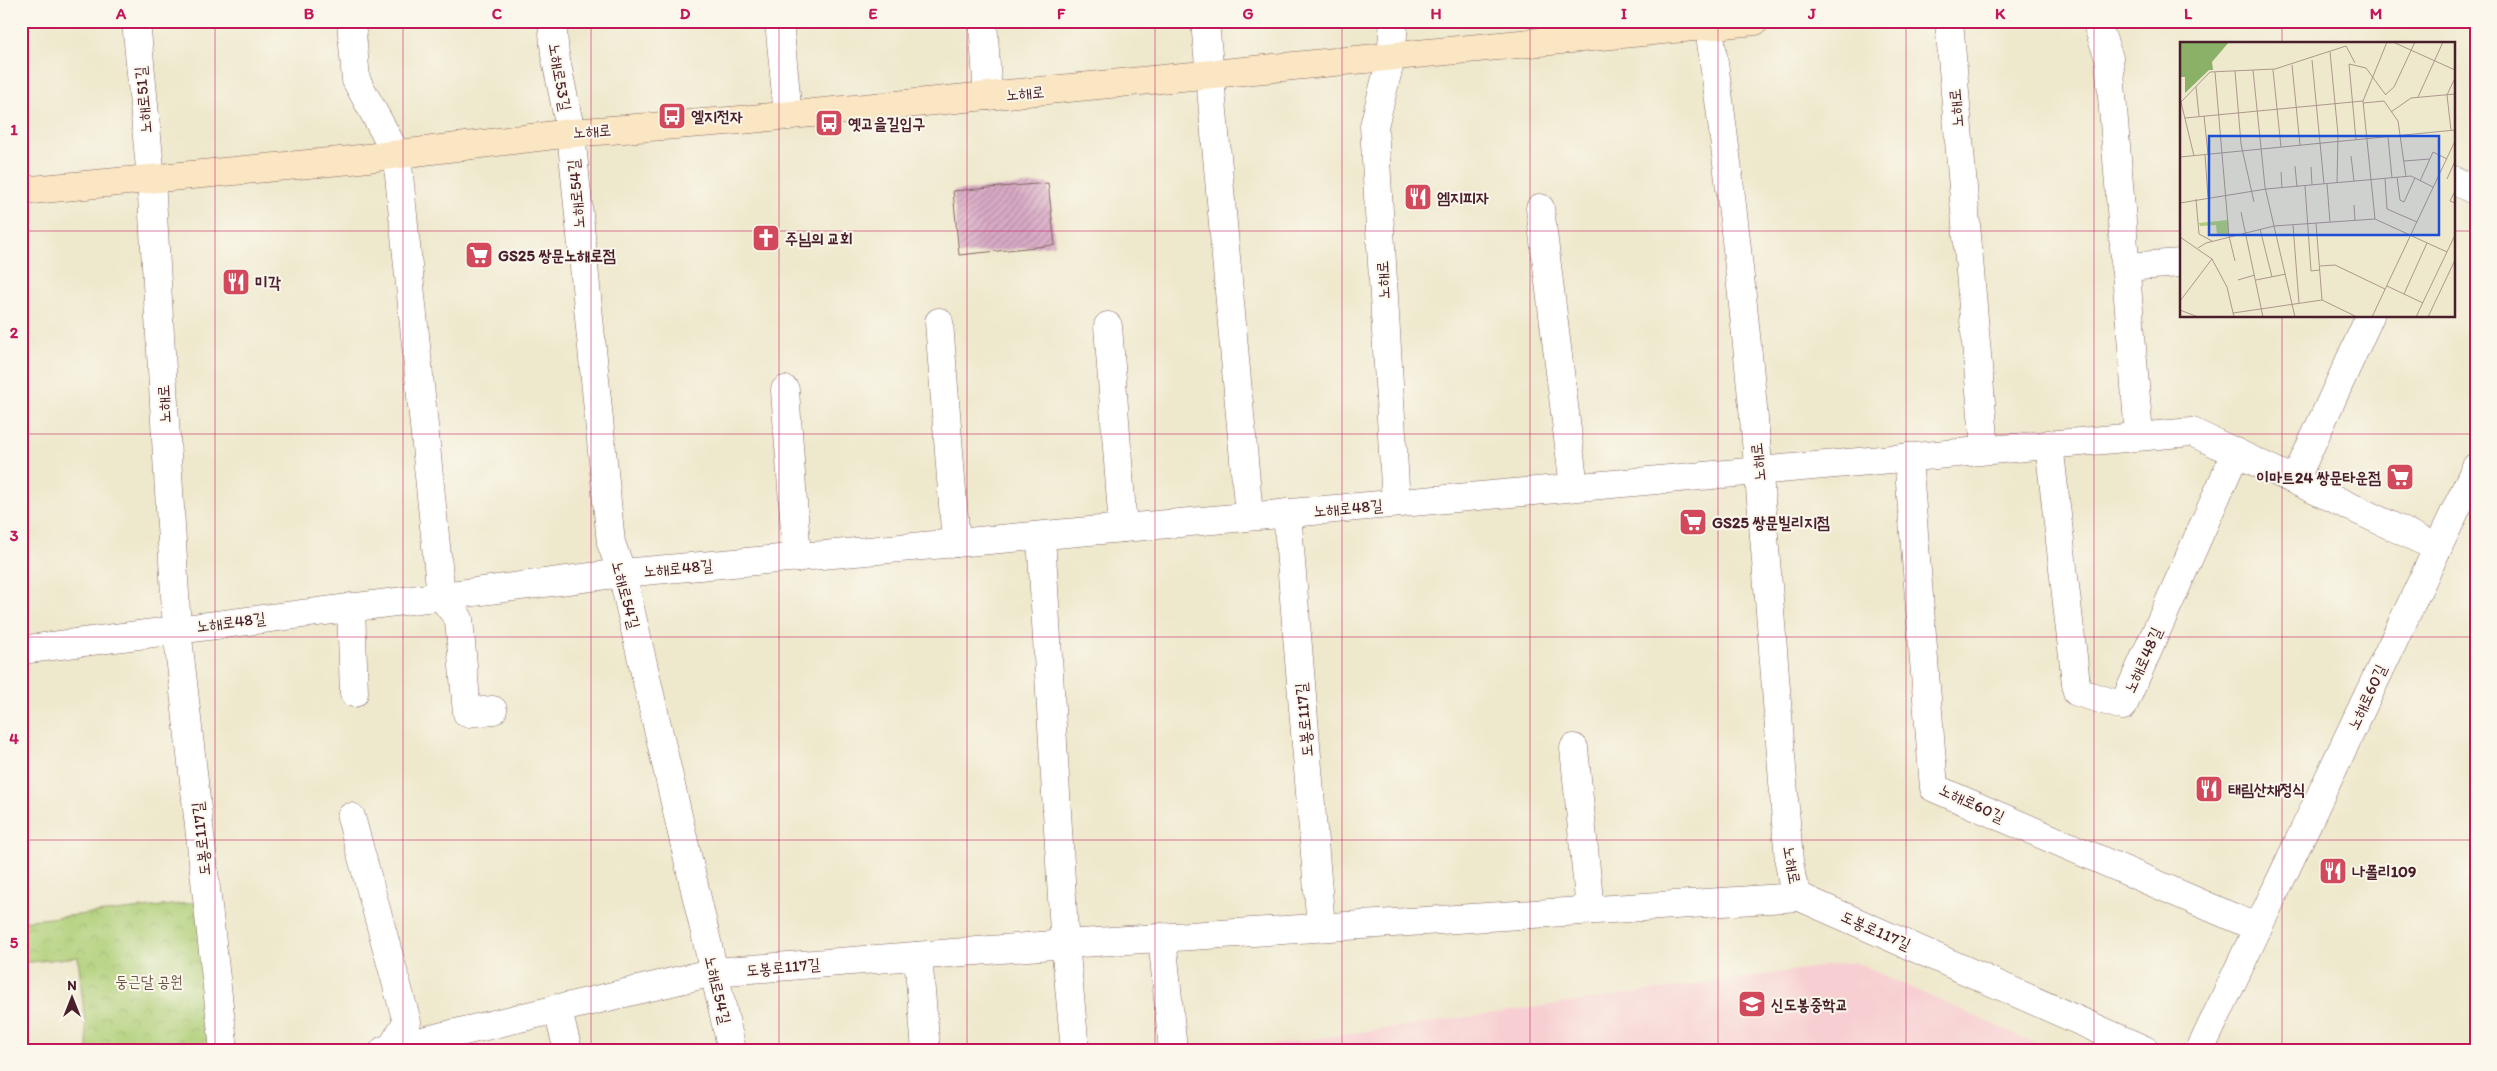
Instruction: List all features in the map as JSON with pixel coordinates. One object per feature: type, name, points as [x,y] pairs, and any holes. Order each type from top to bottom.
[{"type":"main road","name":"노해로","points":[[21,191],[397,155],[571,133],[788,116],[1391,58],[1600,29],[1755,21]]},
{"type":"street","name":"노해로51길","points":[[136,21],[151,179]]},
{"type":"street","points":[[351,21],[356,80],[397,155],[441,596],[459,619],[467,712],[493,710]]},
{"type":"street","name":"노해로53길","points":[[552,21],[555,55],[571,133]]},
{"type":"street","points":[[779,21],[788,116]]},
{"type":"street","name":"노해로","points":[[983,21],[988,96]]},
{"type":"street","points":[[1205,21],[1250,516]]},
{"type":"street","name":"노해로","points":[[1394,21],[1391,58],[1374,126],[1396,503]]},
{"type":"street","name":"노해로","points":[[1949,21],[1985,450]]},
{"type":"street","points":[[2096,21],[2109,58],[2139,436]]},
{"type":"street","name":"노해로","points":[[1708,24],[1719,95],[1759,471],[1789,862],[1792,885],[1800,897]]},
{"type":"street","name":"노해로54길","points":[[571,133],[611,543],[622,573],[732,1050]]},
{"type":"street","name":"노해로","points":[[151,179],[177,629]]},
{"type":"street","points":[[2454,180],[2476,191]]},
{"type":"street","points":[[1540,208],[1574,487]]},
{"type":"street","points":[[2125,267],[2180,263]]},
{"type":"street","points":[[2294,480],[2369,318]]},
{"type":"street","points":[[939,322],[956,543]]},
{"type":"street","points":[[1108,326],[1122,528]]},
{"type":"street","points":[[786,390],[797,558]]},
{"type":"street","name":"노해로48길","points":[[21,650],[622,573],[2192,432],[2438,548]]},
{"type":"street","name":"노해로48길","points":[[2049,444],[2077,692],[2123,706],[2236,452]]},
{"type":"street","name":"노해로60길","points":[[1908,457],[1934,788],[2258,928]]},
{"type":"street","name":"노해로60길","points":[[2200,1050],[2476,467]]},
{"type":"street","name":"도봉로117길","points":[[1287,513],[1321,927]]},
{"type":"street","points":[[1042,536],[1065,944],[1075,1050]]},
{"type":"street","points":[[352,607],[354,693]]},
{"type":"street","name":"도봉로117길","points":[[177,629],[224,1050]]},
{"type":"street","points":[[1574,748],[1590,910]]},
{"type":"street","name":"도봉로117길","points":[[352,816],[407,1022],[388,1049]]},
{"type":"street","name":"도봉로117길","points":[[388,1049],[714,972],[1162,937],[1800,897],[2145,1050]]},
{"type":"street","points":[[1162,937],[1173,1050]]},
{"type":"street","points":[[918,956],[926,1050]]},
{"type":"street","points":[[557,1008],[568,1050]]},
{"type":"shaded area","name":"신도봉중학교","points":[[1854,962],[2050,1050],[1258,1050],[1257,1047]]},
{"type":"green space","name":"둥근달 공원","points":[[208,901],[224,1050],[88,1050],[78,957],[21,963],[21,921]]},
{"type":"building","points":[[1048,183],[1055,245],[959,255],[953,191]]},
{"type":"place","name":"엘지전자","points":[[672,116]]},
{"type":"place","name":"옛고을길입구","points":[[829,123]]},
{"type":"place","name":"엠지피자","points":[[1418,197]]},
{"type":"place","name":"주님의 교회","points":[[766,238]]},
{"type":"place","name":"GS25 쌍문노해로점","points":[[479,255]]},
{"type":"place","name":"미각","points":[[236,282]]},
{"type":"place","name":"이마트24 쌍문타운점","points":[[2400,477]]},
{"type":"place","name":"GS25 쌍문빌리지점","points":[[1693,522]]},
{"type":"place","name":"태림산채정식","points":[[2209,789]]},
{"type":"place","name":"나폴리109","points":[[2333,871]]},
{"type":"place","name":"신도봉중학교","points":[[1752,1004]]}]
